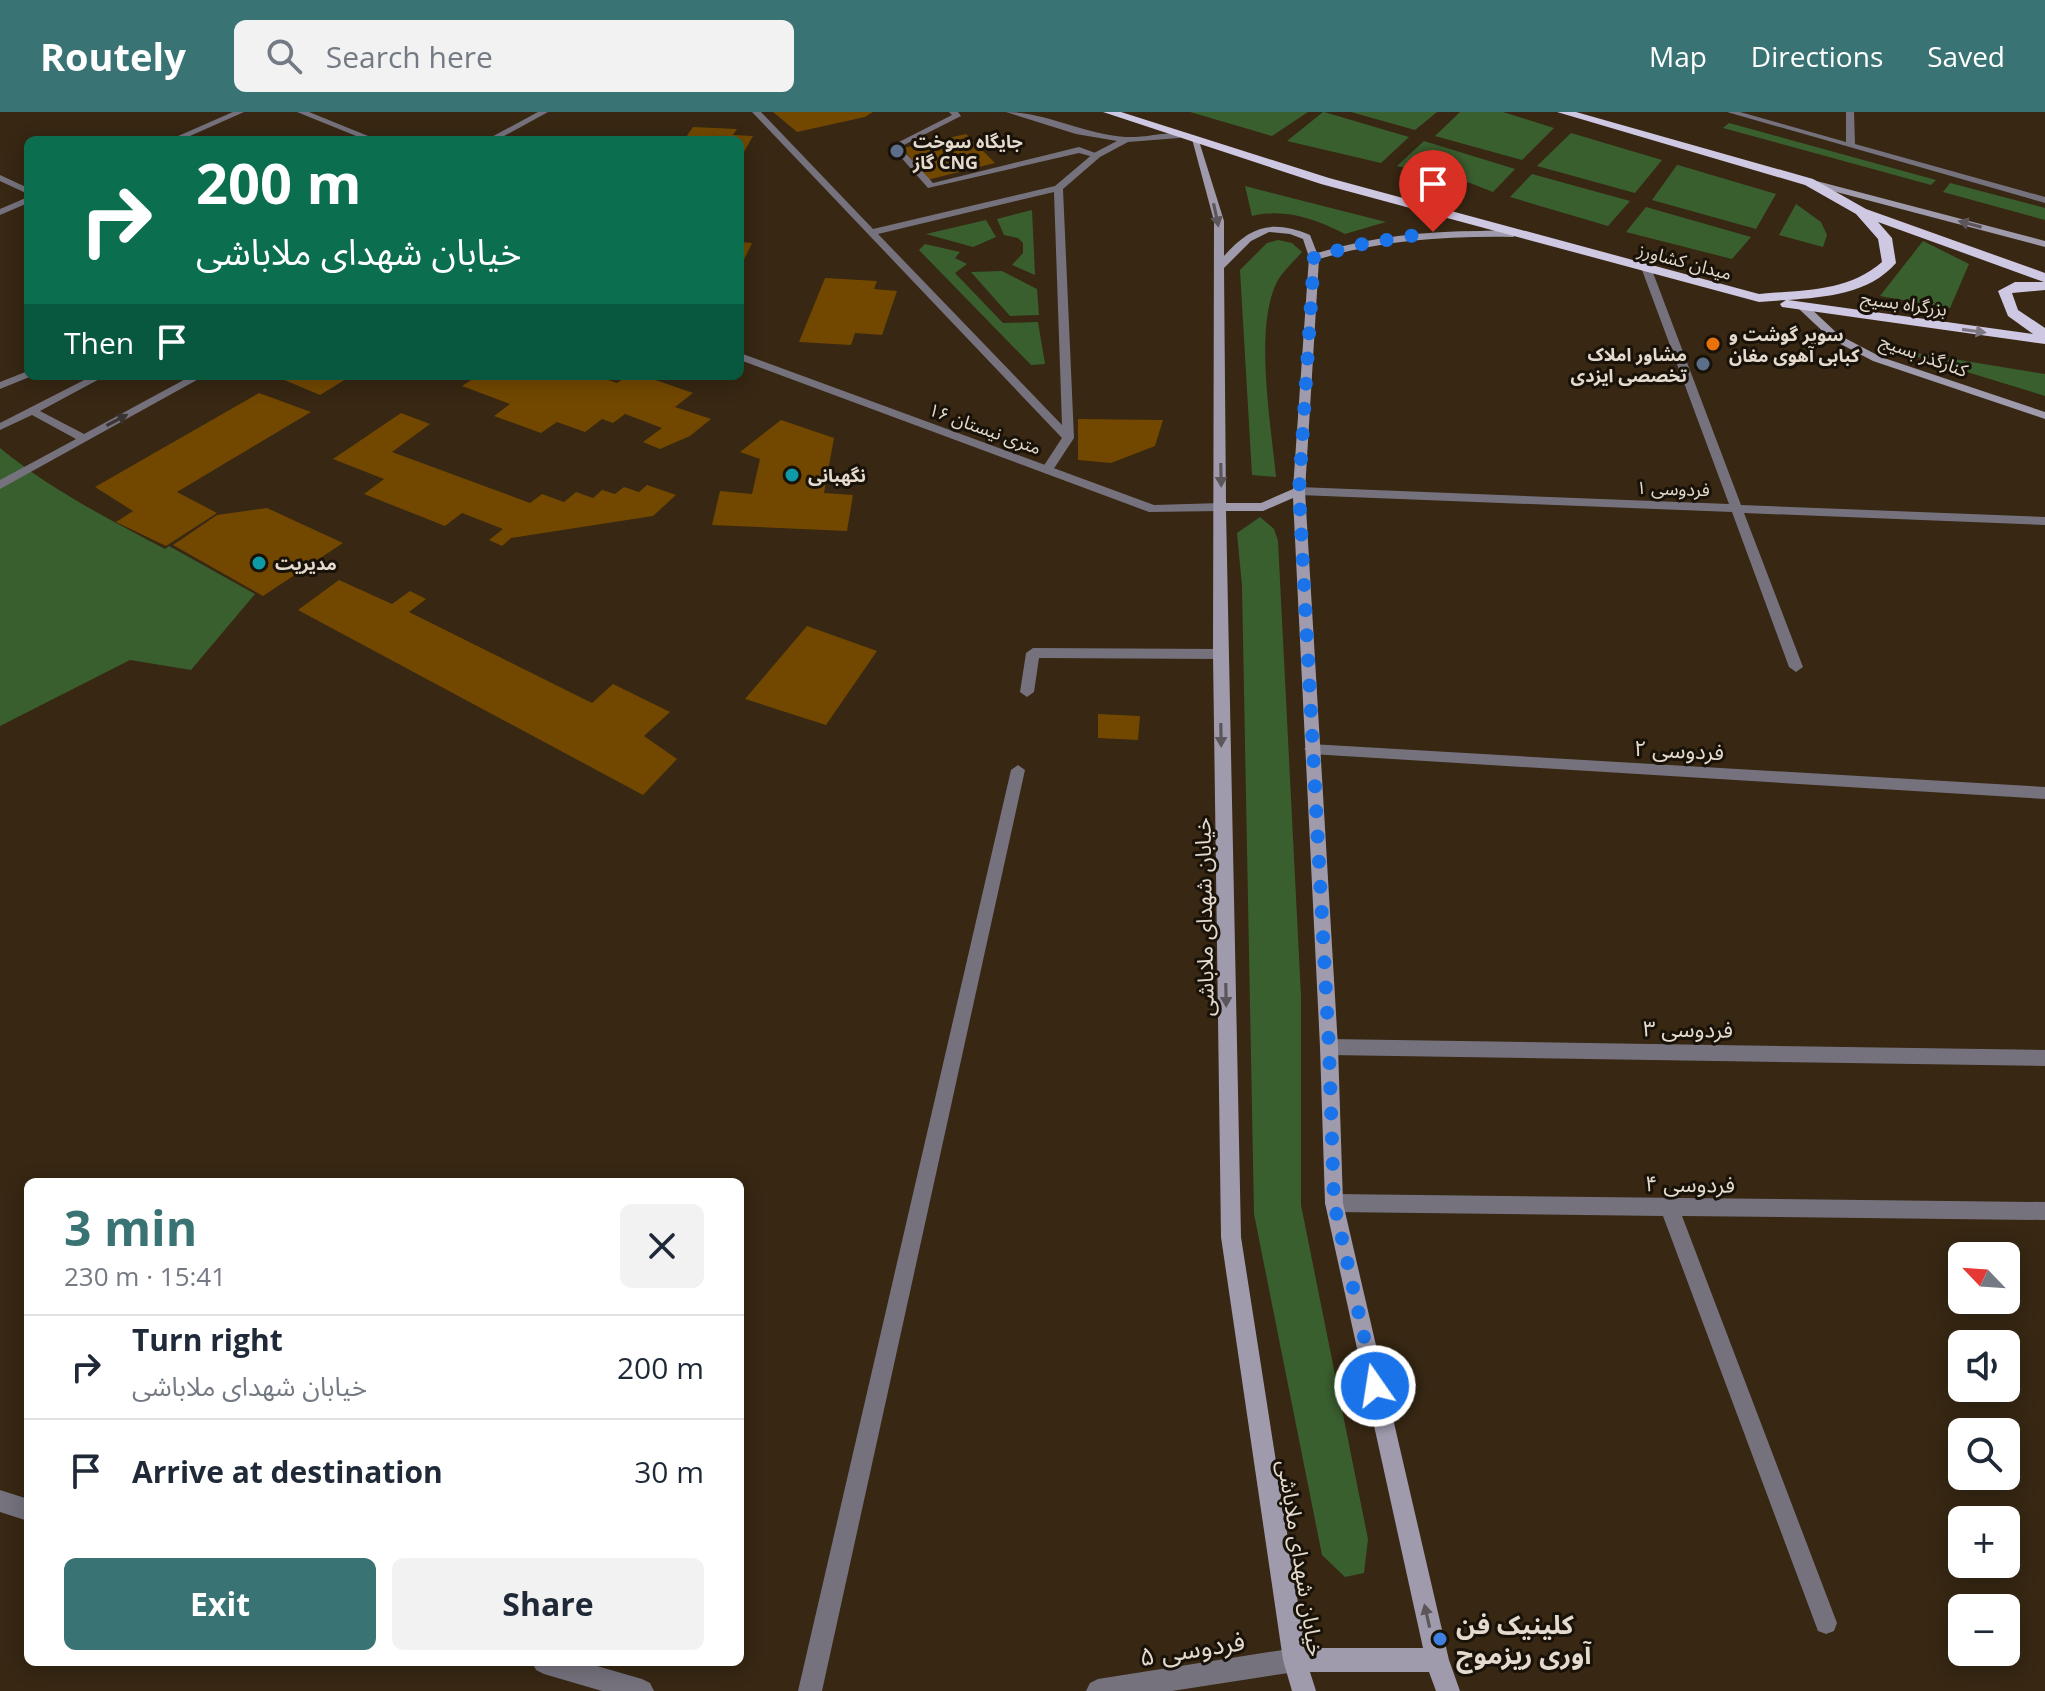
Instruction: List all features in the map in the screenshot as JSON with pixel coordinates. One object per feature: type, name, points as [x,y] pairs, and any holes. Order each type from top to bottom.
[{"type":"highway","name":"میدان کشاورز","points":[[1109,112],[1513,234],[1759,298],[1832,292],[1872,278],[1889,263],[1885,238],[1861,211],[1809,182],[1563,112]]},
{"type":"highway","points":[[1861,211],[2045,278]]},
{"type":"highway","points":[[2045,286],[2015,286],[2005,291],[2010,311],[2024,324],[2045,334]]},
{"type":"highway","name":"بزرگراه بسیج","points":[[1759,298],[1803,307],[2045,340]]},
{"type":"main road","name":"خیابان شهدای ملاباشی","points":[[1187,138],[1219,221],[1220,654],[1231,1237],[1295,1660],[1304,1691]]},
{"type":"main road","points":[[1809,182],[2045,244]]},
{"type":"main road","points":[[1220,267],[1240,241],[1251,234],[1267,231],[1297,232],[1307,237],[1314,257],[1299,491],[1329,1047],[1334,1203],[1437,1660],[1448,1691]]},
{"type":"main road","points":[[1314,257],[1357,245],[1433,232],[1513,234]]},
{"type":"main road","name":"کنارگذر بسیج","points":[[1803,307],[1835,337],[1877,359],[2045,416]]},
{"type":"main road","points":[[1221,507],[1263,507],[1299,491]]},
{"type":"main road","points":[[1295,1660],[1437,1660]]},
{"type":"street","points":[[183,136],[240,112]]},
{"type":"street","points":[[301,112],[364,136]]},
{"type":"street","points":[[498,136],[544,112]]},
{"type":"street","points":[[756,112],[1068,438]]},
{"type":"street","points":[[953,112],[957,116],[895,146],[931,186],[1079,150],[1097,155]]},
{"type":"street","points":[[1010,112],[1079,132],[1126,140],[1187,138]]},
{"type":"street","points":[[1731,112],[2045,200]]},
{"type":"street","points":[[1850,112],[1851,146]]},
{"type":"street","points":[[873,232],[1058,188],[1097,155],[1126,140]]},
{"type":"street","points":[[0,178],[24,189]]},
{"type":"street","points":[[1047,470],[1068,438],[1058,188]]},
{"type":"street","points":[[0,212],[24,202]]},
{"type":"street","points":[[1647,270],[1796,667]]},
{"type":"street","name":"۱۶ متری نیستان","points":[[744,357],[1153,509],[1221,507]]},
{"type":"street","points":[[0,386],[24,376]]},
{"type":"street","points":[[0,427],[92,380]]},
{"type":"street","points":[[0,485],[192,380]]},
{"type":"street","points":[[32,411],[83,438]]},
{"type":"street","name":"فردوسی ۱","points":[[1299,491],[2045,521]]},
{"type":"street","points":[[1027,692],[1033,653],[1220,654]]},
{"type":"street","name":"فردوسی ۲","points":[[1311,749],[2045,793]]},
{"type":"street","points":[[810,1691],[1018,770]]},
{"type":"street","name":"فردوسی ۳","points":[[1329,1047],[2045,1058]]},
{"type":"street","name":"فردوسی ۴","points":[[1334,1203],[2045,1211]]},
{"type":"street","points":[[1669,1207],[1826,1623]]},
{"type":"street","points":[[0,1501],[24,1509]]},
{"type":"street","name":"فردوسی ۵","points":[[1098,1691],[1295,1660]]},
{"type":"street","points":[[558,1666],[642,1691]]},
{"type":"green space","points":[[1190,112],[1308,112],[1272,136]]},
{"type":"green space","points":[[1323,112],[1409,137],[1381,163],[1287,141]]},
{"type":"green space","points":[[1351,112],[1437,112],[1415,130]]},
{"type":"green space","points":[[1460,112],[1503,112],[1554,128],[1522,160],[1435,136]]},
{"type":"green space","points":[[1729,123],[1936,180],[1931,185],[1723,128]]},
{"type":"green space","points":[[1571,133],[1662,160],[1635,193],[1537,166]]},
{"type":"green space","points":[[1424,141],[1515,169],[1493,192],[1470,183],[1397,166]]},
{"type":"green space","points":[[1677,165],[1776,194],[1756,229],[1652,200]]},
{"type":"green space","points":[[1532,174],[1630,201],[1608,226],[1510,197]]},
{"type":"green space","points":[[1950,183],[2045,208],[2045,220],[1943,192]]},
{"type":"green space","points":[[1245,186],[1386,222],[1345,234],[1300,216],[1276,213],[1252,216]]},
{"type":"green space","points":[[1796,204],[1821,222],[1827,235],[1823,247],[1779,235]]},
{"type":"green space","points":[[1646,207],[1751,237],[1732,259],[1626,232]]},
{"type":"green space","points":[[1032,210],[1035,275],[1012,265],[1023,253],[1023,243],[1018,238],[1004,235],[997,219]]},
{"type":"green space","points":[[986,220],[996,237],[973,247],[926,234]]},
{"type":"green space","points":[[1278,240],[1292,243],[1302,252],[1275,286],[1266,328],[1266,380],[1276,477],[1252,475],[1240,270],[1267,243]]},
{"type":"green space","points":[[1923,241],[1969,264],[1950,308],[1880,296]]},
{"type":"green space","points":[[925,244],[960,252],[955,258],[967,264],[955,273],[1003,323],[1038,322],[1045,364],[1031,365],[919,250]]},
{"type":"green space","points":[[1002,271],[1037,289],[1039,315],[1010,316],[971,272]]},
{"type":"green space","points":[[1892,349],[2045,374],[2045,396]]},
{"type":"green space","points":[[0,448],[80,503],[165,549],[169,546],[255,594],[191,670],[130,660],[0,726]]},
{"type":"green space","points":[[1260,517],[1274,529],[1278,541],[1301,996],[1301,1205],[1368,1539],[1364,1573],[1345,1577],[1322,1555],[1254,1214],[1242,586],[1237,533]]},
{"type":"building","points":[[773,112],[873,112],[865,117],[797,132]]},
{"type":"building","points":[[693,127],[737,129],[733,135],[753,136],[744,152],[744,136],[687,136]]},
{"type":"building","points":[[966,134],[995,163],[927,180],[903,148]]},
{"type":"building","points":[[744,242],[752,243],[744,260]]},
{"type":"building","points":[[825,278],[877,281],[874,289],[897,291],[882,335],[855,333],[851,345],[799,342]]},
{"type":"building","points":[[284,380],[344,380],[320,395]]},
{"type":"building","points":[[471,380],[608,380],[617,383],[621,380],[656,380],[693,393],[675,407],[711,419],[690,436],[660,449],[643,442],[662,428],[625,414],[613,423],[602,419],[585,432],[557,422],[541,433],[494,416],[510,404],[462,386]]},
{"type":"building","points":[[259,393],[311,412],[177,492],[217,513],[166,546],[116,522],[133,511],[95,487]]},
{"type":"building","points":[[401,413],[430,424],[392,452],[530,503],[542,494],[564,502],[576,492],[593,498],[602,490],[615,494],[624,487],[639,492],[647,485],[676,495],[653,516],[511,538],[502,546],[489,540],[503,529],[462,513],[445,526],[364,494],[384,479],[333,459]]},
{"type":"building","points":[[1078,419],[1163,420],[1155,446],[1111,463],[1078,460]]},
{"type":"building","name":"نگهبانی","points":[[781,420],[834,438],[824,493],[853,495],[847,531],[712,525],[720,491],[752,494],[760,459],[740,452]]},
{"type":"building","name":"مدیریت","points":[[267,508],[343,543],[263,596],[173,545],[217,515]]},
{"type":"building","points":[[339,580],[392,604],[410,591],[426,599],[409,612],[592,703],[613,684],[670,712],[644,736],[677,759],[643,795],[298,610]]},
{"type":"building","points":[[807,626],[877,651],[826,725],[745,699]]},
{"type":"building","points":[[1098,714],[1140,716],[1138,740],[1098,738]]},
{"type":"place","name":"جایگاه سوخت گاز CNG","points":[[897,151]]},
{"type":"place","name":"سوپر گوشت و کبابی آهوی مغان","points":[[1713,344]]},
{"type":"place","name":"مشاور املاک تخصصی ایزدی","points":[[1703,364]]},
{"type":"place","name":"نگهبانی","points":[[792,475]]},
{"type":"place","name":"مدیریت","points":[[259,563]]},
{"type":"place","name":"کلینیک فن آوری ریزموج","points":[[1440,1639]]},
{"type":"route","points":[[1375,1386],[1334,1203],[1329,1047],[1299,491],[1314,257],[1357,245],[1433,232]]}]
